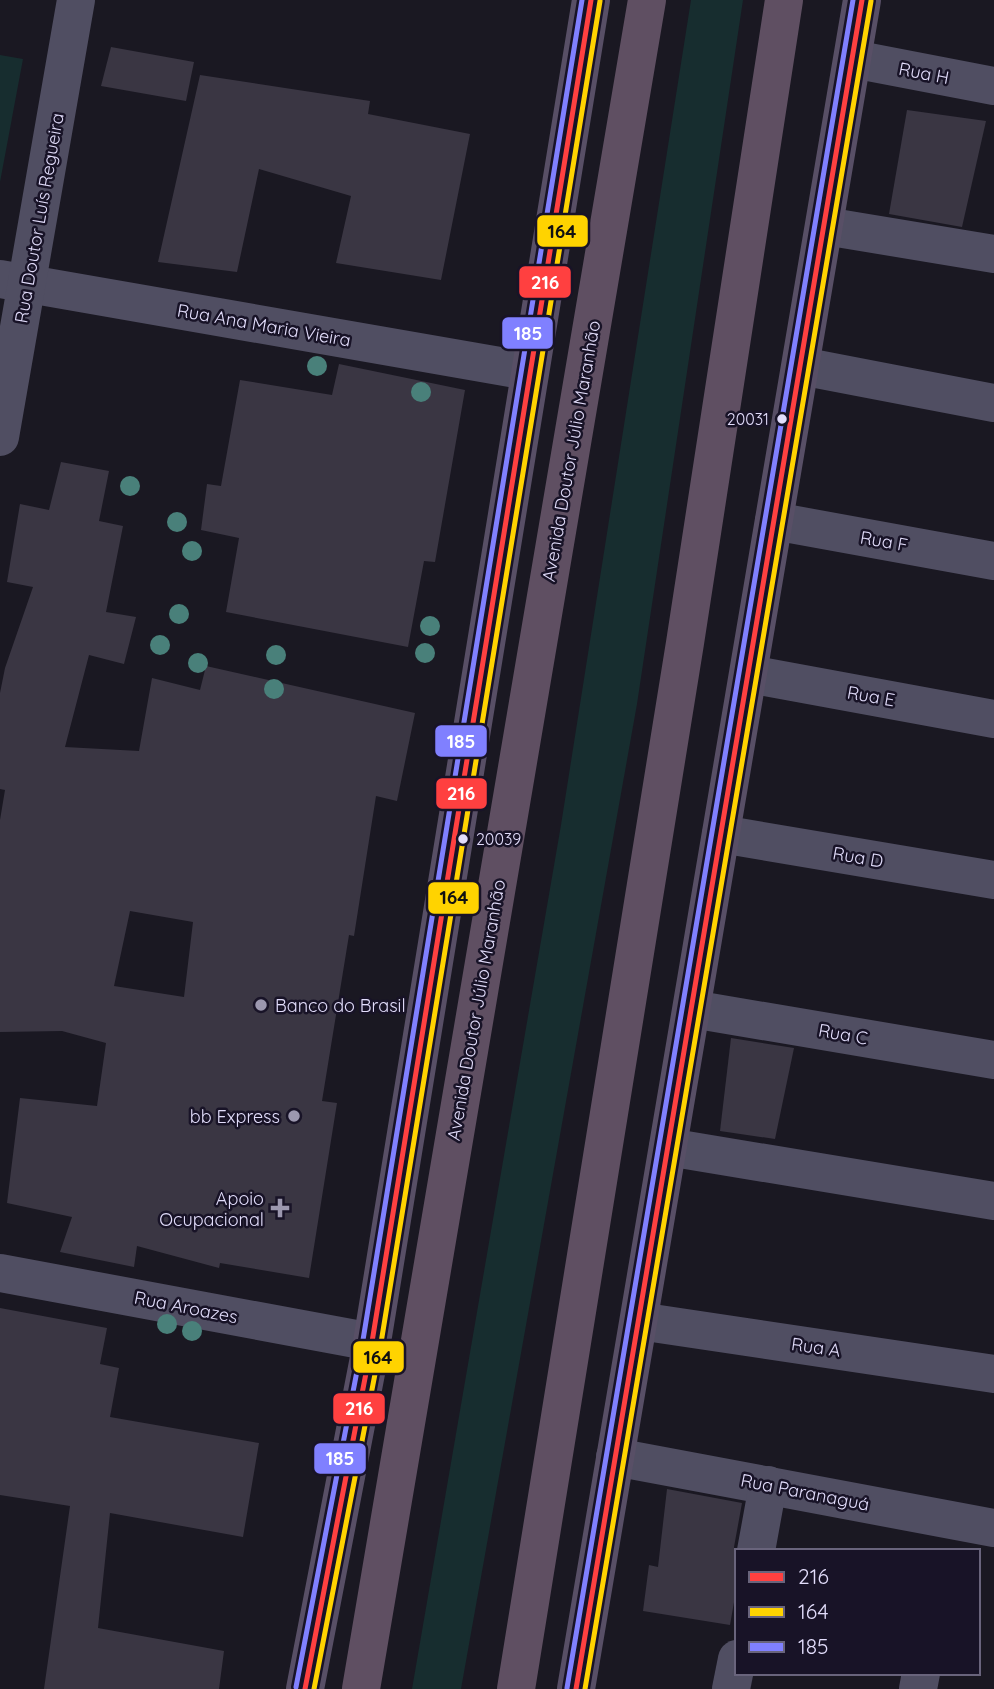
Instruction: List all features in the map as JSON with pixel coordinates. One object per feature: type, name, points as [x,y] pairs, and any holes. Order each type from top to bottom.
[{"type":"highway","name":"Avenida Doutor Júlio Maranhão","points":[[361,1689],[647,0]]},
{"type":"highway","points":[[516,1689],[685,643],[784,0]]},
{"type":"main road","points":[[304,1689],[372,1342],[528,371],[591,0]]},
{"type":"main road","points":[[576,1689],[862,0]]},
{"type":"street","name":"Rua Doutor Luís Regueira","points":[[0,437],[14,282],[76,0]]},
{"type":"street","name":"Rua H","points":[[853,59],[994,86]]},
{"type":"street","points":[[825,226],[994,254]]},
{"type":"street","name":"Rua Ana Maria Vieira","points":[[14,282],[528,371]]},
{"type":"street","points":[[801,366],[994,403]]},
{"type":"street","name":"Rua F","points":[[774,521],[994,561]]},
{"type":"street","name":"Rua E","points":[[749,674],[994,719]]},
{"type":"street","name":"Rua D","points":[[721,834],[994,880]]},
{"type":"street","name":"Rua C","points":[[692,1009],[994,1059]]},
{"type":"street","points":[[668,1147],[994,1201]]},
{"type":"street","name":"Rua Aroazes","points":[[0,1272],[372,1342]]},
{"type":"street","name":"Rua A","points":[[639,1321],[994,1374]]},
{"type":"street","name":"Rua Paranaguá","points":[[615,1457],[768,1485],[949,1536],[994,1528]]},
{"type":"street","points":[[756,1549],[768,1485]]},
{"type":"street","points":[[732,1689],[735,1671]]},
{"type":"green space","points":[[691,0],[743,0],[637,704],[461,1689],[412,1689],[561,825]]},
{"type":"green space","points":[[0,55],[23,59],[0,182]]},
{"type":"building","points":[[111,47],[194,62],[186,101],[101,86]]},
{"type":"building","points":[[200,75],[370,101],[368,114],[470,134],[441,280],[336,263],[351,196],[259,169],[237,272],[158,262]]},
{"type":"building","points":[[907,110],[986,121],[962,227],[889,214]]},
{"type":"building","points":[[339,364],[465,390],[435,562],[424,561],[408,647],[226,612],[239,538],[201,530],[207,484],[221,486],[240,380],[332,395]]},
{"type":"building","points":[[61,462],[109,471],[99,521],[123,526],[106,612],[136,617],[124,664],[89,655],[65,747],[139,751],[152,678],[200,690],[206,666],[415,713],[397,801],[376,796],[354,936],[349,935],[322,1101],[337,1103],[309,1278],[220,1263],[219,1268],[137,1246],[134,1267],[60,1252],[72,1217],[7,1203],[20,1098],[97,1106],[106,1043],[62,1031],[0,1032],[0,820],[5,790],[0,789],[0,693],[5,668],[33,587],[7,582],[20,504],[49,510]],"holes":[[[130,911],[193,922],[184,997],[114,986]]]},
{"type":"building","points":[[731,1038],[794,1048],[775,1139],[720,1131]]},
{"type":"building","points":[[0,1308],[107,1328],[100,1364],[119,1368],[110,1417],[259,1443],[243,1537],[110,1513],[98,1628],[224,1651],[219,1689],[44,1689],[70,1506],[0,1495]]},
{"type":"building","points":[[667,1489],[742,1503],[734,1547],[735,1596],[730,1625],[643,1611],[649,1565],[658,1567]]},
{"type":"transit line","name":"185","points":[[296,1687],[363,1340],[582,0]]},
{"type":"transit line","name":"216","points":[[305,1689],[372,1342],[591,0]]},
{"type":"transit line","name":"185","points":[[567,1688],[853,0]]},
{"type":"transit line","name":"216","points":[[576,1689],[862,0]]},
{"type":"transit line","name":"164","points":[[314,1689],[381,1343],[600,1]]},
{"type":"transit line","name":"164","points":[[585,1689],[871,1]]},
{"type":"place","name":"20031","points":[[782,419]]},
{"type":"place","name":"20039","points":[[463,839]]},
{"type":"place","name":"Banco do Brasil","points":[[261,1005]]},
{"type":"place","name":"bb Express","points":[[294,1116]]},
{"type":"place","name":"Apoio Ocupacional","points":[[280,1208]]}]
